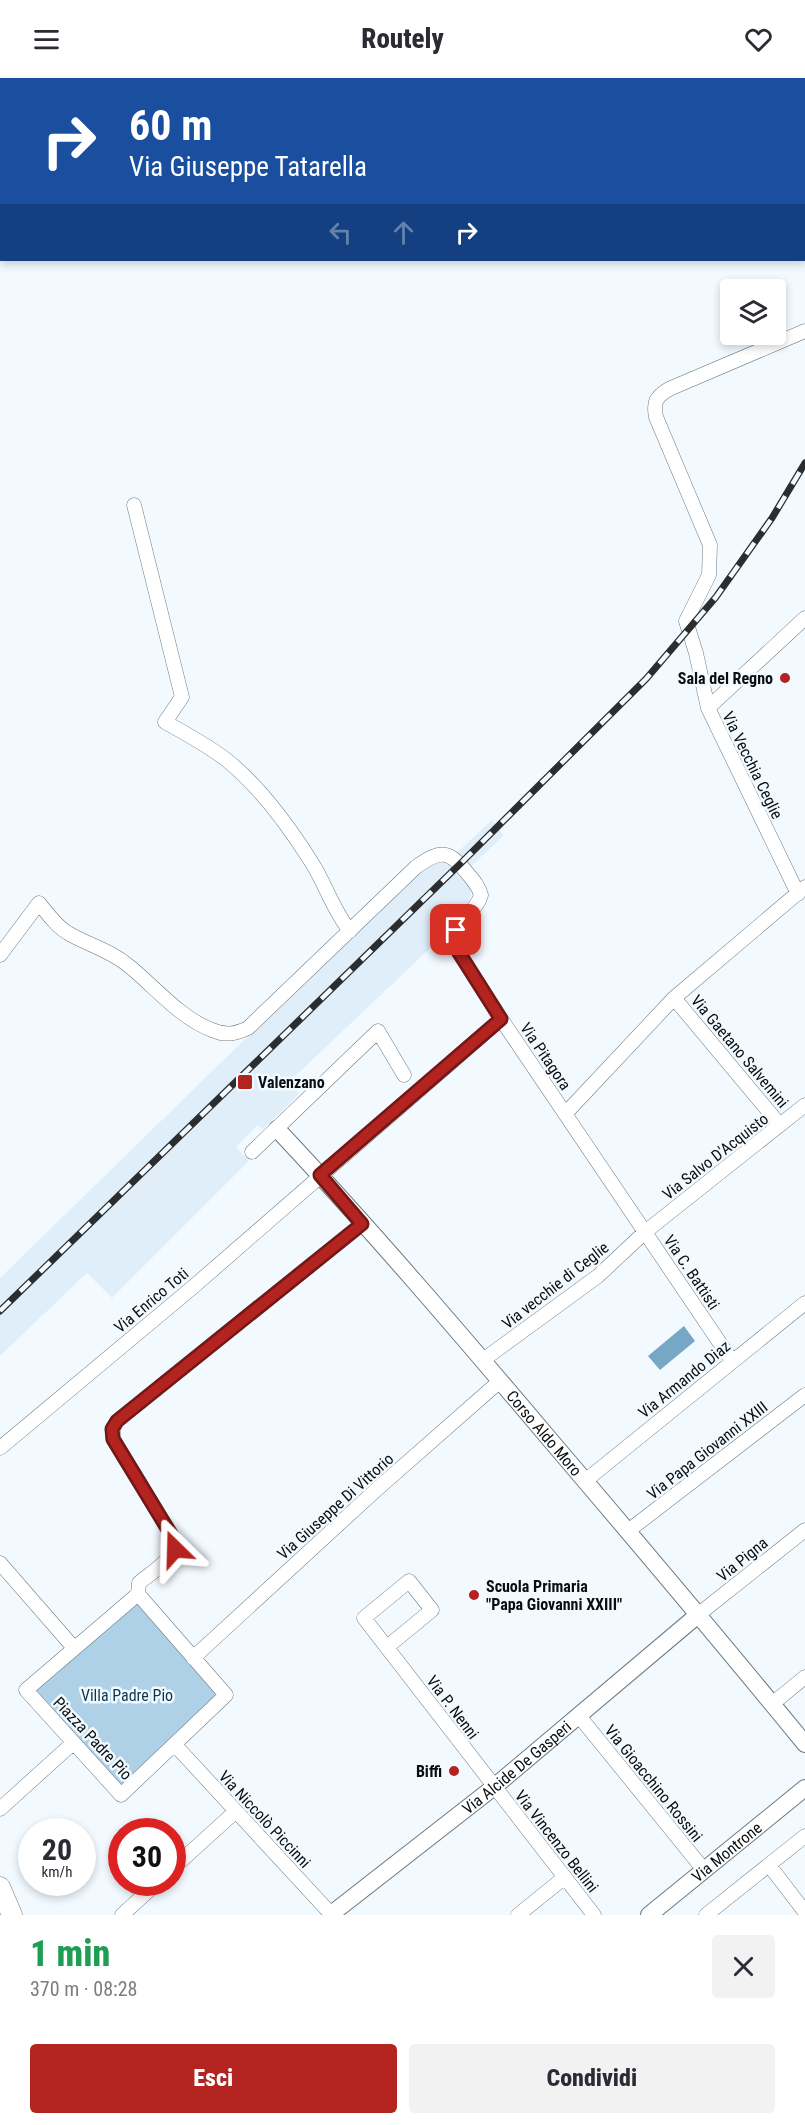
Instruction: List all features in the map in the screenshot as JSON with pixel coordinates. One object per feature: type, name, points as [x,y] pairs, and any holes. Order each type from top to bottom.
[{"type":"main road","points":[[0,1887],[12,1915]]},
{"type":"street","name":"Via Vecchia Ceglie","points":[[565,1114],[674,998],[801,890],[708,708],[696,653],[686,621],[709,575],[710,546],[656,417],[653,404],[658,396],[669,388],[805,331]]},
{"type":"street","points":[[0,955],[39,903],[65,932],[106,950],[128,965],[195,1022],[223,1034],[234,1034],[248,1028],[350,931],[339,917],[313,865],[294,836],[253,786],[210,748],[165,722],[182,697],[134,505]]},
{"type":"street","points":[[708,708],[805,618]]},
{"type":"street","name":"Via Pitagora","points":[[350,931],[423,862],[438,854],[450,855],[471,878],[480,890],[481,896],[453,935],[456,948],[501,1019],[645,1232]]},
{"type":"street","name":"Via Gaetano Salvemini","points":[[674,998],[780,1125]]},
{"type":"street","name":"Via Enrico Toti","points":[[0,1448],[193,1287],[501,1019]]},
{"type":"street","points":[[252,1152],[378,1031],[404,1075]]},
{"type":"street","name":"Via Salvo D'Acquisto","points":[[645,1232],[805,1105]]},
{"type":"street","name":"Corso Aldo Moro","points":[[276,1129],[320,1175],[483,1360],[699,1614],[805,1744]]},
{"type":"street","points":[[138,1594],[139,1583],[170,1557],[175,1549],[175,1541],[113,1439],[112,1429],[117,1421],[362,1224]]},
{"type":"street","name":"Via vecchie di Ceglie","points":[[483,1360],[598,1276],[645,1232]]},
{"type":"street","name":"Via C. Battisti","points":[[645,1232],[732,1361]]},
{"type":"street","name":"Via Armando Diaz","points":[[585,1481],[805,1303]]},
{"type":"street","name":"Via Giuseppe Di Vittorio","points":[[193,1658],[376,1490],[500,1381]]},
{"type":"street","name":"Via Papa Giovanni XXIII","points":[[628,1531],[805,1395]]},
{"type":"street","name":"Via Pigna","points":[[699,1614],[805,1530]]},
{"type":"street","points":[[0,1563],[74,1648]]},
{"type":"street","name":"Via P. Nenni","points":[[387,1647],[432,1610],[409,1581],[364,1618],[494,1787]]},
{"type":"street","name":"Piazza Padre Pio","points":[[138,1594],[226,1695],[121,1795],[26,1690],[138,1594]]},
{"type":"street","name":"Via Alcide De Gasperi","points":[[331,1915],[494,1787],[699,1614]]},
{"type":"street","points":[[772,1704],[805,1677]]},
{"type":"street","name":"Via Gioacchino Rossini","points":[[579,1716],[704,1870]]},
{"type":"street","points":[[0,1809],[73,1743]]},
{"type":"street","name":"Via Niccolò Piccinni","points":[[175,1745],[331,1915]]},
{"type":"street","name":"Via Vincenzo Bellini","points":[[494,1787],[594,1915]]},
{"type":"street","name":"Via Montrone","points":[[650,1915],[805,1788]]},
{"type":"street","points":[[186,1856],[236,1811]]},
{"type":"street","points":[[706,1915],[805,1836]]},
{"type":"street","points":[[769,1864],[805,1912]]},
{"type":"street","points":[[518,1915],[565,1877]]},
{"type":"street","points":[[122,1915],[143,1896]]},
{"type":"shaded area","points":[[492,820],[504,835],[460,877],[470,888],[471,896],[468,903],[443,927],[445,934],[289,1082],[299,1094],[263,1129],[258,1125],[236,1147],[249,1161],[112,1298],[87,1273],[0,1356],[0,1278],[334,952],[428,864],[437,859],[448,861]]},
{"type":"shaded area","points":[[684,1326],[695,1341],[660,1370],[648,1356]]},
{"type":"green space","name":"Villa Padre Pio","points":[[138,1594],[226,1695],[121,1795],[26,1690]]},
{"type":"railway","points":[[0,1311],[460,864],[646,679],[716,597],[772,518],[805,463]]},
{"type":"place","name":"Sala del Regno","points":[[785,678]]},
{"type":"place","name":"Valenzano","points":[[245,1082]]},
{"type":"place","name":"Scuola Primaria \"Papa Giovanni XXIII\"","points":[[474,1595]]},
{"type":"place","name":"Biffi","points":[[454,1771]]},
{"type":"route","points":[[175,1549],[175,1541],[113,1439],[112,1429],[117,1421],[362,1224],[320,1175],[501,1019],[456,948],[453,935],[456,930]]}]
